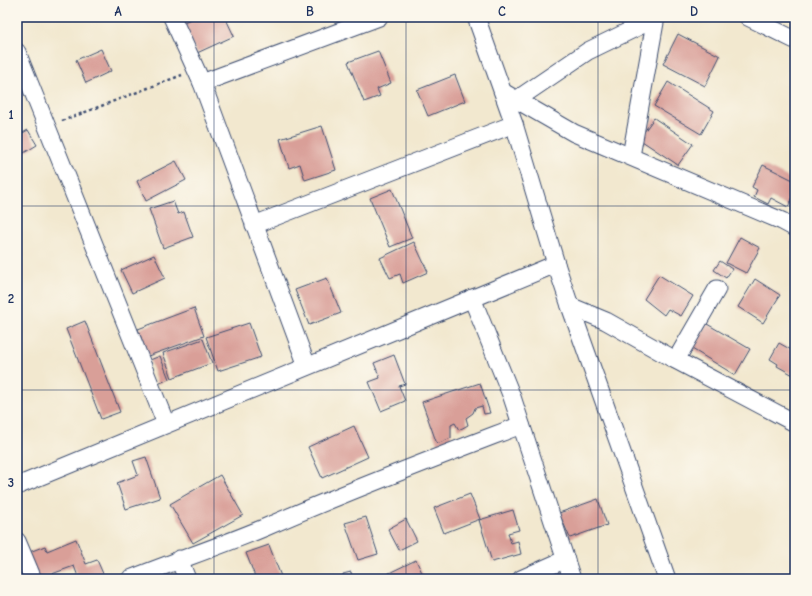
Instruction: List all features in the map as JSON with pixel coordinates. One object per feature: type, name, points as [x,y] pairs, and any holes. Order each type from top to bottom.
[{"type":"street","points":[[172,17],[199,77],[307,366]]},
{"type":"street","points":[[199,77],[378,17]]},
{"type":"street","points":[[476,17],[509,96],[514,124],[556,264],[667,579]]},
{"type":"street","points":[[509,96],[588,51],[656,17]]},
{"type":"street","points":[[631,156],[656,17]]},
{"type":"street","points":[[748,17],[795,40]]},
{"type":"street","points":[[17,52],[166,424]]},
{"type":"street","points":[[509,96],[574,133],[631,156],[795,228]]},
{"type":"street","points":[[254,225],[514,124]]},
{"type":"street","points":[[17,486],[556,264]]},
{"type":"street","points":[[676,360],[717,289]]},
{"type":"street","points":[[472,298],[521,425],[572,579]]},
{"type":"street","points":[[570,306],[606,321],[795,423]]},
{"type":"street","points":[[130,579],[265,527],[387,476],[521,425]]},
{"type":"street","points":[[17,541],[33,579]]},
{"type":"street","points":[[179,559],[187,579]]},
{"type":"street","points":[[521,579],[566,559]]},
{"type":"path","points":[[46,127],[199,77]]},
{"type":"building","points":[[195,17],[225,17],[234,36],[197,53],[182,23]]},
{"type":"building","points":[[678,34],[720,56],[705,86],[663,64]]},
{"type":"building","points":[[101,49],[111,71],[86,83],[76,60]]},
{"type":"building","points":[[378,51],[391,83],[377,89],[380,96],[364,102],[348,62]]},
{"type":"building","points":[[455,75],[465,101],[428,116],[417,90]]},
{"type":"building","points":[[668,82],[714,111],[701,134],[654,106]]},
{"type":"building","points":[[654,118],[693,144],[678,165],[639,139]]},
{"type":"building","points":[[322,126],[336,170],[305,180],[300,164],[289,168],[280,139]]},
{"type":"building","points":[[28,130],[37,145],[17,157],[17,136]]},
{"type":"building","points":[[176,161],[186,180],[146,201],[137,181]]},
{"type":"building","points":[[763,165],[795,181],[795,193],[788,207],[771,198],[768,204],[754,197],[757,190],[752,187]]},
{"type":"building","points":[[392,189],[412,238],[390,247],[370,198]]},
{"type":"building","points":[[173,201],[178,214],[184,212],[193,237],[163,248],[149,209]]},
{"type":"building","points":[[740,237],[760,248],[746,273],[726,263]]},
{"type":"building","points":[[414,242],[428,272],[403,283],[400,274],[390,278],[380,258]]},
{"type":"building","points":[[154,255],[165,278],[132,293],[121,270]]},
{"type":"building","points":[[720,261],[732,269],[726,278],[714,270]]},
{"type":"building","points":[[659,275],[693,296],[681,316],[668,309],[664,315],[644,299]]},
{"type":"building","points":[[327,278],[341,313],[309,325],[295,290]]},
{"type":"building","points":[[755,279],[780,295],[763,323],[738,307]]},
{"type":"building","points":[[194,308],[204,336],[148,356],[138,329]]},
{"type":"building","points":[[85,321],[120,412],[101,419],[66,329]]},
{"type":"building","points":[[249,323],[261,357],[218,371],[206,337]]},
{"type":"building","points":[[707,324],[750,349],[735,375],[692,349]]},
{"type":"building","points":[[203,339],[212,363],[172,378],[163,353]]},
{"type":"building","points":[[779,343],[795,352],[795,376],[777,366],[778,364],[770,359]]},
{"type":"building","points":[[394,355],[405,384],[399,386],[405,401],[381,411],[369,382],[380,378],[374,363]]},
{"type":"building","points":[[160,356],[169,379],[158,384],[150,360]]},
{"type":"building","points":[[480,383],[490,413],[484,414],[482,406],[475,408],[473,413],[466,418],[468,425],[459,430],[455,423],[451,425],[451,438],[437,444],[422,402]]},
{"type":"building","points":[[354,426],[368,457],[322,478],[308,447]]},
{"type":"building","points":[[146,457],[160,498],[126,509],[117,483],[138,475],[133,461]]},
{"type":"building","points":[[220,475],[243,515],[193,543],[170,504]]},
{"type":"building","points":[[470,494],[480,519],[444,533],[434,508]]},
{"type":"building","points":[[598,499],[607,525],[570,538],[559,513]]},
{"type":"building","points":[[513,510],[519,530],[508,533],[511,543],[518,541],[521,554],[492,562],[479,520]]},
{"type":"building","points":[[366,517],[378,554],[358,560],[345,523]]},
{"type":"building","points":[[406,519],[417,541],[399,550],[388,529]]},
{"type":"building","points":[[76,539],[86,564],[97,560],[104,576],[95,579],[79,579],[74,566],[38,579],[27,553],[45,546],[47,551]]},
{"type":"building","points":[[269,545],[282,579],[256,579],[246,553]]},
{"type":"building","points":[[416,560],[425,579],[390,579],[387,574]]},
{"type":"building","points":[[351,572],[353,579],[344,579],[343,574]]}]
